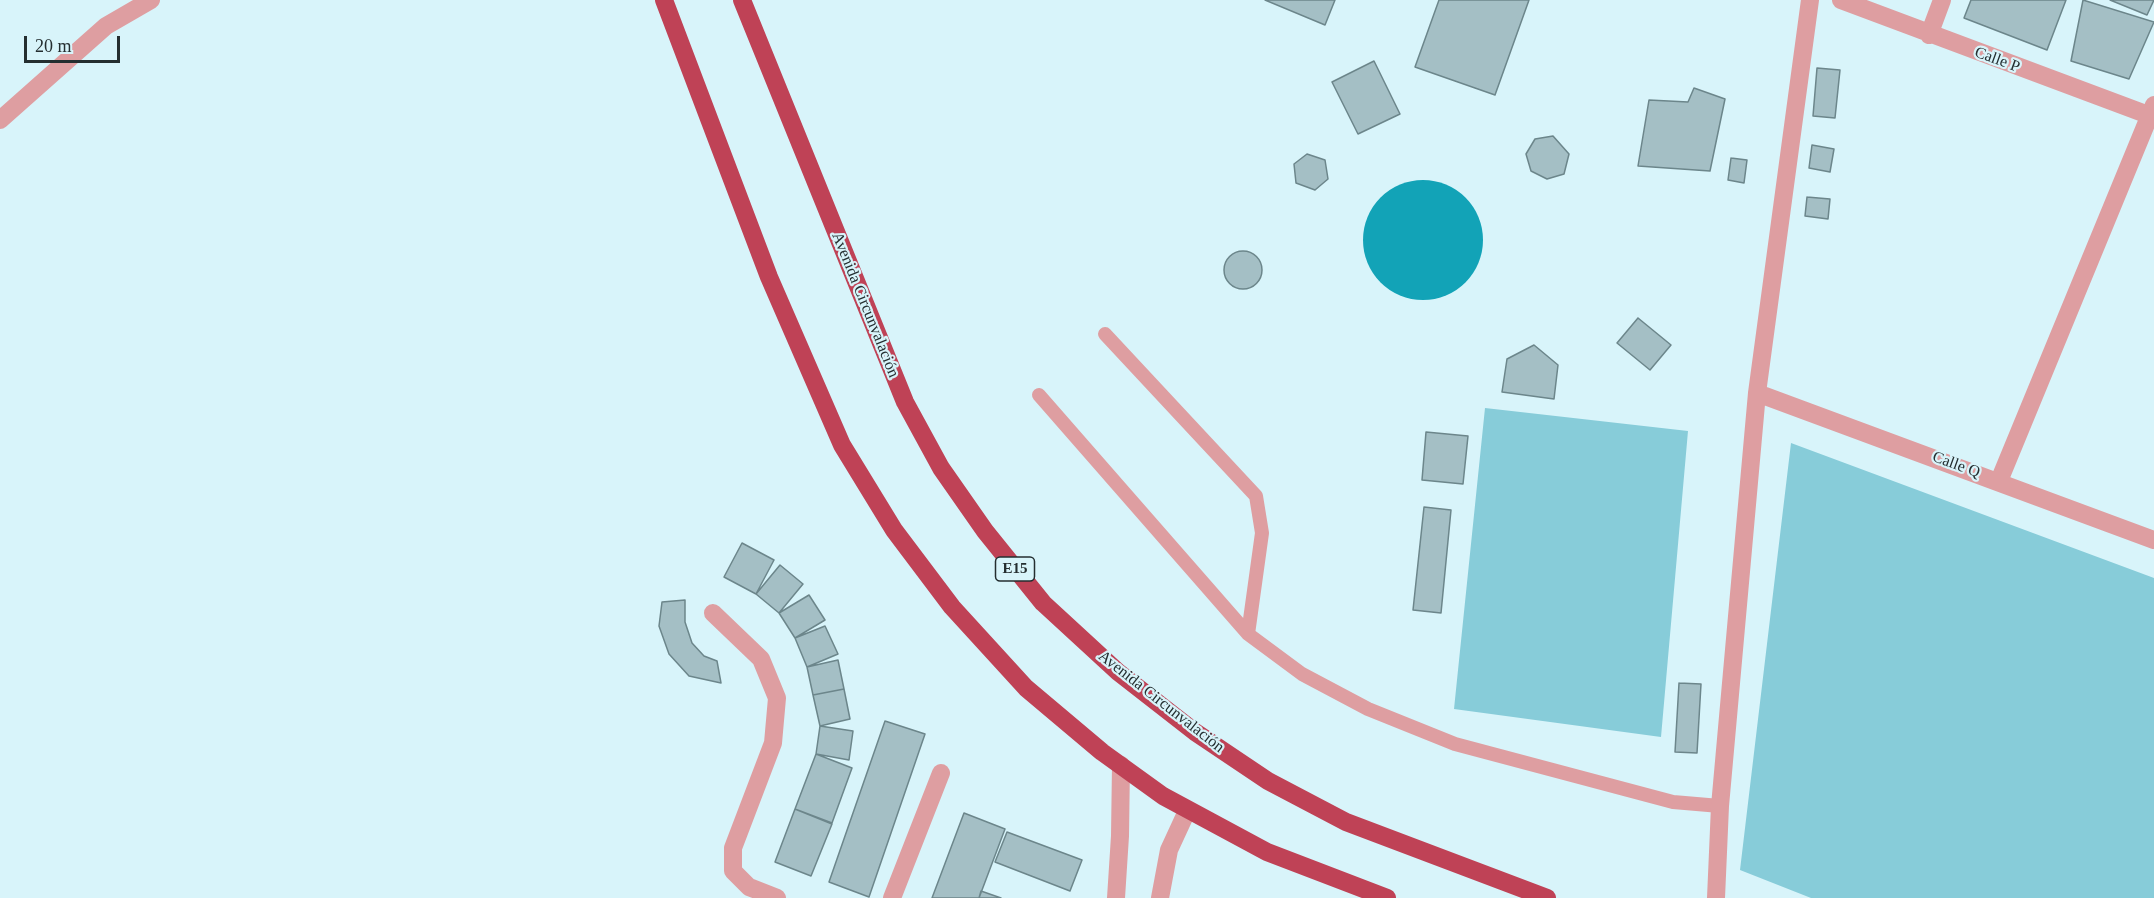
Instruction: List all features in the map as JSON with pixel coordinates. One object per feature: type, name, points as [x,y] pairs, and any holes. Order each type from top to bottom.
[{"type":"highway","points":[[664,0],[769,277],[842,445],[894,530],[952,607],[1026,688],[1120,765],[1187,811],[1267,852],[1387,898]]},
{"type":"highway","name":"Avenida Circunvalación","points":[[742,0],[905,402],[941,468],[985,531],[1043,603],[1118,672],[1195,732],[1268,781],[1346,822],[1547,898]]},
{"type":"street","points":[[0,120],[106,26],[151,0]]},
{"type":"street","points":[[1716,898],[1720,806],[1757,393],[1810,0]]},
{"type":"street","name":"Calle P","points":[[1841,0],[1929,35],[2153,112]]},
{"type":"street","points":[[1929,35],[1942,0]]},
{"type":"street","points":[[1999,481],[2153,112]]},
{"type":"street","name":"Calle Q","points":[[1757,393],[2154,540]]},
{"type":"street","points":[[713,613],[761,659],[777,698],[773,743],[733,848],[733,871],[749,887],[777,898]]},
{"type":"street","points":[[1116,898],[1120,765]]},
{"type":"street","points":[[892,898],[940,773]]},
{"type":"street","points":[[1160,898],[1169,850],[1187,811]]},
{"type":"lane","points":[[1105,334],[1256,496],[1262,533],[1248,634]]},
{"type":"lane","points":[[1038,395],[1248,634],[1302,674],[1368,709],[1455,744],[1673,802],[1720,806]]},
{"type":"shaded area","points":[[1423,180],[1446,185],[1465,198],[1478,217],[1483,240],[1478,263],[1465,282],[1446,295],[1423,300],[1400,295],[1381,282],[1368,263],[1363,240],[1368,217],[1381,198],[1400,185]]},
{"type":"shaded area","points":[[1485,408],[1688,431],[1661,737],[1454,709]]},
{"type":"shaded area","points":[[1791,443],[2154,578],[2154,898],[1811,898],[1740,870]]},
{"type":"building","points":[[1265,0],[1335,0],[1325,25]]},
{"type":"building","points":[[1439,0],[1529,0],[1495,95],[1415,67]]},
{"type":"building","points":[[1971,0],[2066,0],[2047,50],[1964,18]]},
{"type":"building","points":[[2083,0],[2154,22],[2129,79],[2071,61]]},
{"type":"building","points":[[2110,0],[2154,0],[2147,15]]},
{"type":"building","points":[[1374,61],[1400,114],[1358,134],[1332,82]]},
{"type":"building","points":[[1817,68],[1840,70],[1835,118],[1813,116]]},
{"type":"building","points":[[1694,88],[1725,99],[1710,171],[1638,166],[1649,100],[1688,102]]},
{"type":"building","points":[[1553,136],[1569,154],[1564,174],[1547,179],[1531,171],[1526,154],[1535,139]]},
{"type":"building","points":[[1812,145],[1834,149],[1830,172],[1809,168]]},
{"type":"building","points":[[1307,154],[1325,160],[1328,179],[1315,190],[1296,183],[1294,164]]},
{"type":"building","points":[[1731,158],[1747,160],[1744,183],[1728,180]]},
{"type":"building","points":[[1807,197],[1830,199],[1828,219],[1805,216]]},
{"type":"building","points":[[1243,251],[1256,257],[1262,270],[1256,283],[1243,289],[1230,283],[1224,270],[1230,257]]},
{"type":"building","points":[[1638,318],[1671,345],[1650,370],[1617,343]]},
{"type":"building","points":[[1534,345],[1558,365],[1554,399],[1502,392],[1507,359]]},
{"type":"building","points":[[1426,432],[1468,436],[1463,484],[1422,480]]},
{"type":"building","points":[[1424,507],[1451,510],[1441,613],[1413,610]]},
{"type":"building","points":[[742,543],[774,560],[756,594],[724,577]]},
{"type":"building","points":[[780,565],[803,584],[779,613],[756,594]]},
{"type":"building","points":[[809,595],[825,620],[795,638],[779,613]]},
{"type":"building","points":[[685,600],[685,622],[692,643],[704,656],[717,661],[721,683],[689,676],[669,654],[659,626],[662,602]]},
{"type":"building","points":[[825,626],[838,654],[807,667],[795,638]]},
{"type":"building","points":[[838,660],[844,689],[813,695],[807,667]]},
{"type":"building","points":[[1679,683],[1701,684],[1697,753],[1675,752]]},
{"type":"building","points":[[844,689],[850,719],[820,726],[813,695]]},
{"type":"building","points":[[885,721],[925,734],[869,897],[829,882]]},
{"type":"building","points":[[820,726],[853,731],[849,760],[816,754]]},
{"type":"building","points":[[816,754],[852,768],[832,823],[795,809]]},
{"type":"building","points":[[795,809],[832,824],[811,876],[775,862]]},
{"type":"building","points":[[964,813],[1005,829],[979,898],[932,898]]},
{"type":"building","points":[[1007,832],[1082,860],[1070,891],[995,862]]},
{"type":"building","points":[[981,891],[1001,898],[979,898]]}]
